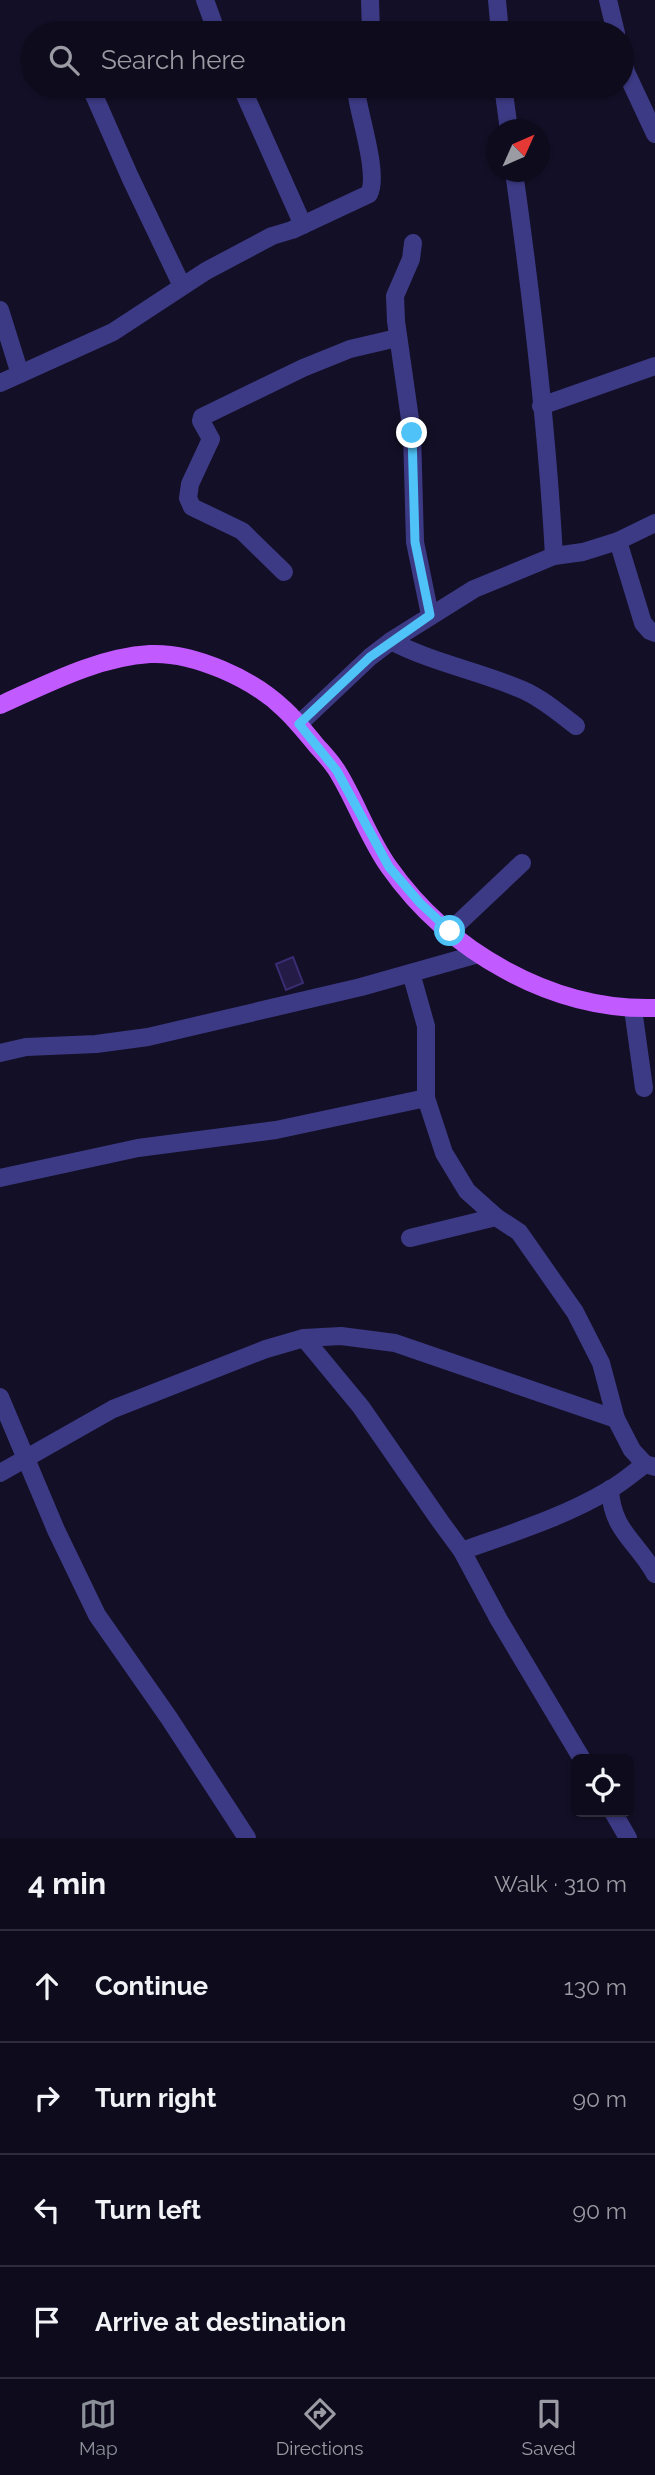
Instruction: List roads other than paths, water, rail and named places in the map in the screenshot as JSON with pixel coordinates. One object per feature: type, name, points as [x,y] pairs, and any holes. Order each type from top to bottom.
[{"type":"main road","points":[[0,705],[105,662],[150,654],[181,657],[219,668],[257,688],[284,708],[299,724],[337,771],[389,867],[420,903],[478,954],[510,974],[544,989],[633,1009],[655,1008]]},
{"type":"street","points":[[205,0],[213,21]]},
{"type":"street","points":[[370,0],[371,21]]},
{"type":"street","points":[[497,0],[499,21]]},
{"type":"street","points":[[608,0],[613,21]]},
{"type":"street","points":[[634,89],[655,134]]},
{"type":"street","points":[[95,98],[182,286]]},
{"type":"street","points":[[246,98],[303,225]]},
{"type":"street","points":[[0,383],[113,332],[182,286],[272,236],[303,225],[369,194],[373,187],[357,98]]},
{"type":"street","points":[[505,98],[508,119]]},
{"type":"street","points":[[515,182],[530,282],[551,491],[554,556]]},
{"type":"street","points":[[413,243],[405,274],[395,296],[397,338],[407,386],[412,433],[415,542],[430,615]]},
{"type":"street","points":[[0,310],[20,374]]},
{"type":"street","points":[[284,572],[242,531],[192,508],[188,498],[190,484],[211,439],[201,421],[202,417],[349,349],[397,338]]},
{"type":"street","points":[[541,405],[655,366]]},
{"type":"street","points":[[299,724],[349,676],[391,641],[474,589],[554,556],[583,552],[618,541],[655,523]]},
{"type":"street","points":[[618,541],[643,624],[655,633]]},
{"type":"street","points":[[391,641],[416,654],[522,690],[540,699],[576,726]]},
{"type":"street","points":[[450,931],[522,863]]},
{"type":"street","points":[[0,1053],[26,1047],[96,1044],[148,1037],[478,954]]},
{"type":"street","points":[[411,973],[426,1026],[426,1098],[444,1153],[467,1191],[496,1217],[519,1232],[575,1312],[601,1363],[616,1419],[632,1450],[650,1466],[610,1489],[536,1524],[463,1550]]},
{"type":"street","points":[[633,1009],[644,1088]]},
{"type":"street","points":[[0,1178],[138,1148],[276,1130],[426,1098]]},
{"type":"street","points":[[410,1238],[496,1217]]},
{"type":"street","points":[[0,1473],[113,1409],[266,1349],[304,1338],[341,1336],[395,1343],[616,1419]]},
{"type":"street","points":[[304,1338],[361,1407],[424,1499],[463,1550],[499,1620],[579,1754]]},
{"type":"street","points":[[0,1397],[25,1459],[97,1615],[169,1718],[247,1838]]},
{"type":"street","points":[[610,1489],[611,1510],[655,1574]]},
{"type":"street","points":[[616,1817],[628,1838]]}]
